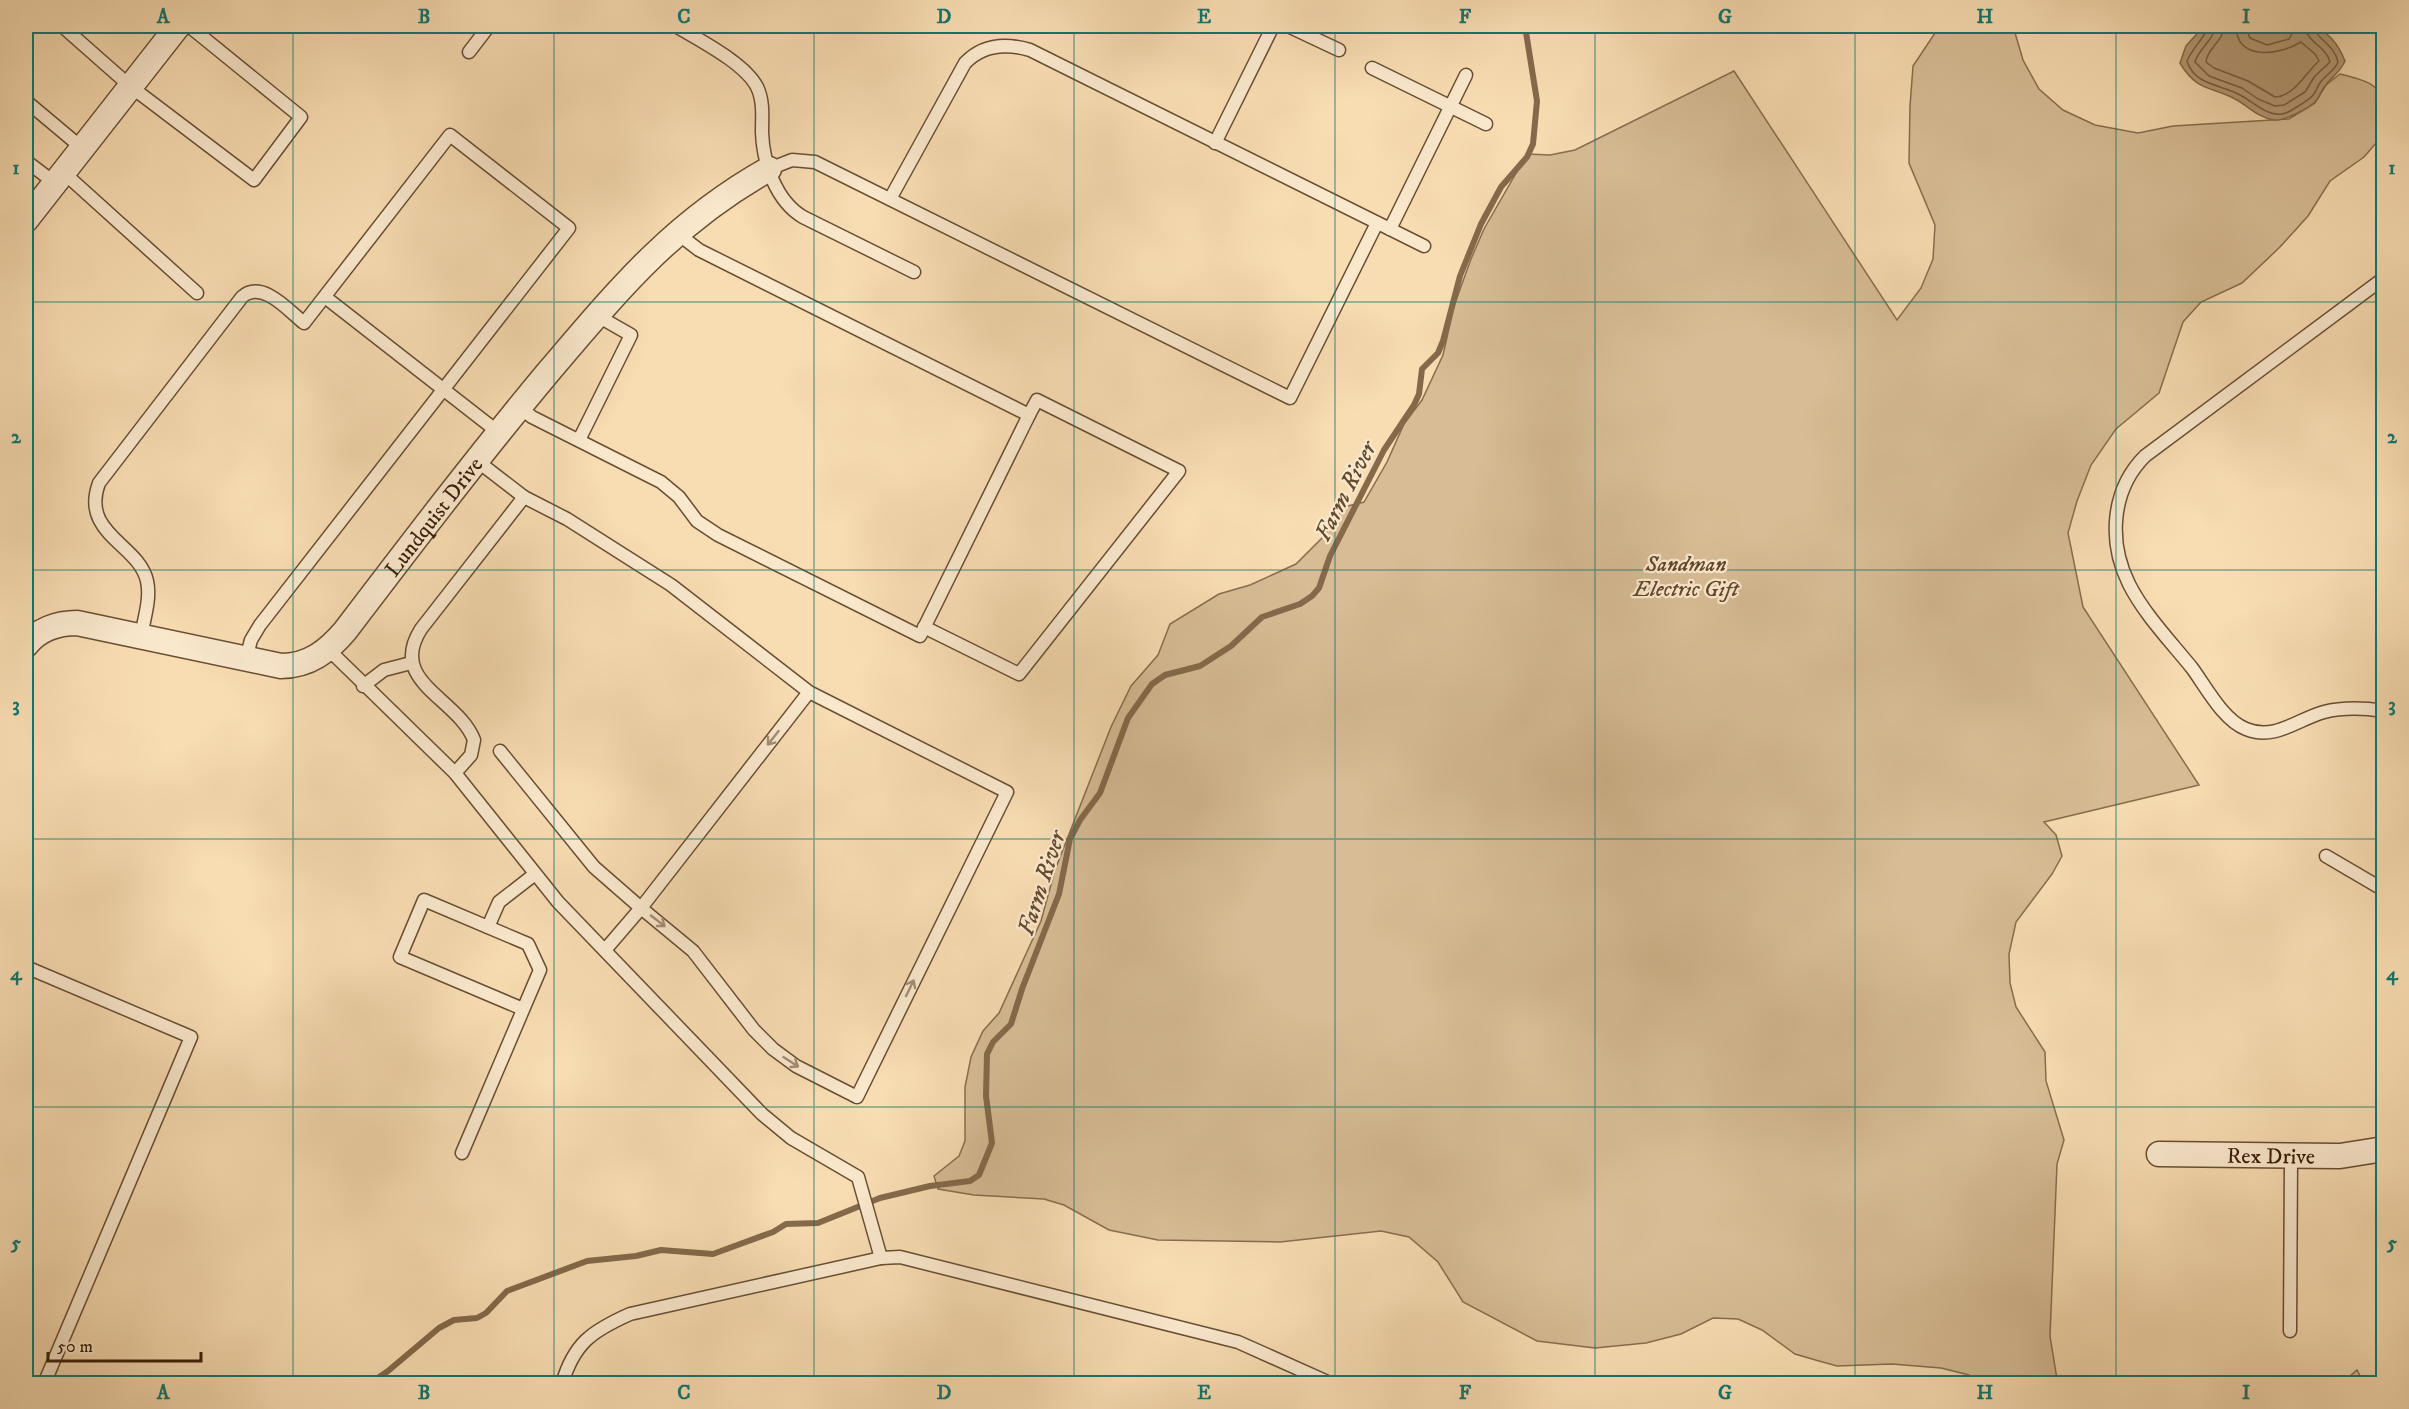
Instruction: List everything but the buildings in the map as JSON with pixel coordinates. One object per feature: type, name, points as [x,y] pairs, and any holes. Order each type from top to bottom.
[{"type":"street","points":[[26,220],[178,26]]},
{"type":"street","name":"Lundquist Drive","points":[[26,645],[45,630],[66,623],[88,624],[246,659],[291,666],[311,660],[328,649],[345,631],[498,432],[639,267],[720,199],[769,169]]},
{"type":"street","name":"Rex Drive","points":[[2159,1154],[2354,1156],[2384,1149]]},
{"type":"lane","points":[[62,26],[130,86],[254,180],[301,117],[189,26]]},
{"type":"lane","points":[[469,52],[489,26]]},
{"type":"lane","points":[[676,26],[752,79],[761,100],[763,145],[769,169],[782,198],[796,213],[914,272]]},
{"type":"lane","points":[[1215,143],[1273,26]]},
{"type":"lane","points":[[1287,26],[1339,50]]},
{"type":"lane","points":[[890,199],[959,71],[971,56],[988,47],[1009,45],[1030,50],[1424,246]]},
{"type":"lane","points":[[1372,68],[1486,124]]},
{"type":"lane","points":[[1390,230],[1466,75]]},
{"type":"lane","points":[[26,101],[82,147]]},
{"type":"lane","points":[[141,636],[147,598],[147,580],[139,566],[109,533],[98,516],[95,496],[99,483],[247,294],[263,292],[304,323],[450,135],[568,228],[260,625],[251,640],[246,659]]},
{"type":"lane","points":[[769,169],[792,160],[807,160],[1290,398],[1377,223]]},
{"type":"lane","points":[[26,161],[59,177],[197,293]]},
{"type":"lane","points":[[677,233],[699,250],[1029,415]]},
{"type":"lane","points":[[2384,278],[2145,456],[2132,472],[2122,491],[2116,529],[2123,569],[2136,597],[2238,725],[2256,732],[2274,732],[2324,712],[2350,709],[2384,711]]},
{"type":"lane","points":[[325,297],[498,432]]},
{"type":"lane","points":[[579,440],[631,335],[596,315]]},
{"type":"lane","points":[[519,407],[670,488],[697,521],[717,535],[920,636],[924,627],[1036,400],[1179,471],[1019,674],[924,627]]},
{"type":"lane","points":[[476,460],[524,497],[567,519],[671,585],[808,692],[1007,792],[856,1097],[796,1066],[773,1049],[754,1030],[693,951],[594,867],[500,752]]},
{"type":"lane","points":[[455,773],[471,755],[474,740],[471,733],[418,676],[411,663],[411,647],[421,629],[524,497]]},
{"type":"lane","points":[[328,649],[363,686],[455,773],[535,874],[773,1124],[796,1141],[854,1174],[862,1185],[881,1258]]},
{"type":"lane","points":[[363,686],[384,670],[411,663]]},
{"type":"lane","points":[[605,950],[641,908],[808,692]]},
{"type":"lane","points":[[2326,856],[2384,890]]},
{"type":"lane","points":[[488,927],[499,902],[535,874]]},
{"type":"lane","points":[[462,1153],[540,970],[528,944],[424,900],[400,957],[523,1009]]},
{"type":"lane","points":[[26,967],[191,1037],[44,1383]]},
{"type":"lane","points":[[2290,1331],[2291,1156]]},
{"type":"lane","points":[[562,1383],[579,1346],[598,1328],[630,1314],[881,1258],[910,1259],[1238,1341],[1332,1383]]},
{"type":"green space","name":"Sandman Electric Gift","points":[[1945,26],[2013,26],[2023,60],[2039,89],[2063,110],[2095,125],[2138,133],[2173,126],[2289,119],[2315,103],[2326,85],[2340,74],[2366,82],[2374,87],[2382,99],[2383,108],[2383,135],[2364,157],[2330,181],[2308,216],[2280,247],[2242,283],[2201,302],[2183,322],[2159,393],[2116,429],[2091,465],[2068,533],[2083,607],[2199,785],[2044,822],[2056,835],[2062,856],[2052,874],[2016,922],[2009,954],[2010,983],[2016,1007],[2045,1052],[2046,1081],[2064,1140],[2057,1164],[2050,1336],[2057,1379],[2060,1383],[1976,1383],[1969,1375],[1941,1368],[1892,1364],[1837,1366],[1795,1354],[1762,1330],[1738,1319],[1713,1318],[1681,1334],[1646,1343],[1595,1348],[1537,1341],[1463,1302],[1438,1262],[1409,1237],[1381,1231],[1280,1242],[1158,1240],[1109,1230],[1064,1205],[1044,1199],[974,1195],[938,1189],[934,1176],[959,1156],[965,1141],[965,1087],[971,1057],[983,1031],[999,1013],[1041,921],[1055,870],[1111,727],[1131,686],[1158,655],[1170,624],[1219,594],[1250,585],[1296,564],[1323,537],[1344,507],[1364,502],[1387,462],[1404,424],[1422,400],[1443,355],[1454,306],[1471,259],[1484,229],[1527,154],[1550,155],[1575,150],[1734,71],[1897,320],[1921,288],[1933,259],[1935,225],[1909,163],[1910,106],[1913,66],[1935,33]]},
{"type":"green space","points":[[2357,1370],[2364,1383],[2342,1383]]},
{"type":"water","points":[[2204,26],[2256,26],[2268,32],[2304,26],[2314,28],[2331,38],[2345,61],[2312,105],[2284,119],[2269,119],[2237,100],[2199,84],[2186,72],[2180,63],[2186,46]]},
{"type":"waterway","name":"Farm River","points":[[369,1384],[439,1328],[454,1320],[477,1318],[486,1313],[507,1291],[587,1261],[636,1256],[661,1250],[713,1254],[773,1232],[786,1224],[818,1223],[880,1198],[930,1186],[970,1181],[979,1175],[992,1143],[986,1096],[987,1054],[993,1042],[1011,1024],[1022,989],[1059,894],[1070,839],[1080,820],[1100,793],[1128,718],[1152,684],[1165,675],[1200,666],[1231,646],[1262,617],[1300,604],[1312,596],[1319,588],[1330,556],[1384,450],[1414,405],[1419,394],[1422,369],[1438,353],[1443,341],[1460,276],[1481,224],[1501,187],[1527,157],[1533,144],[1537,101],[1525,26]]}]
